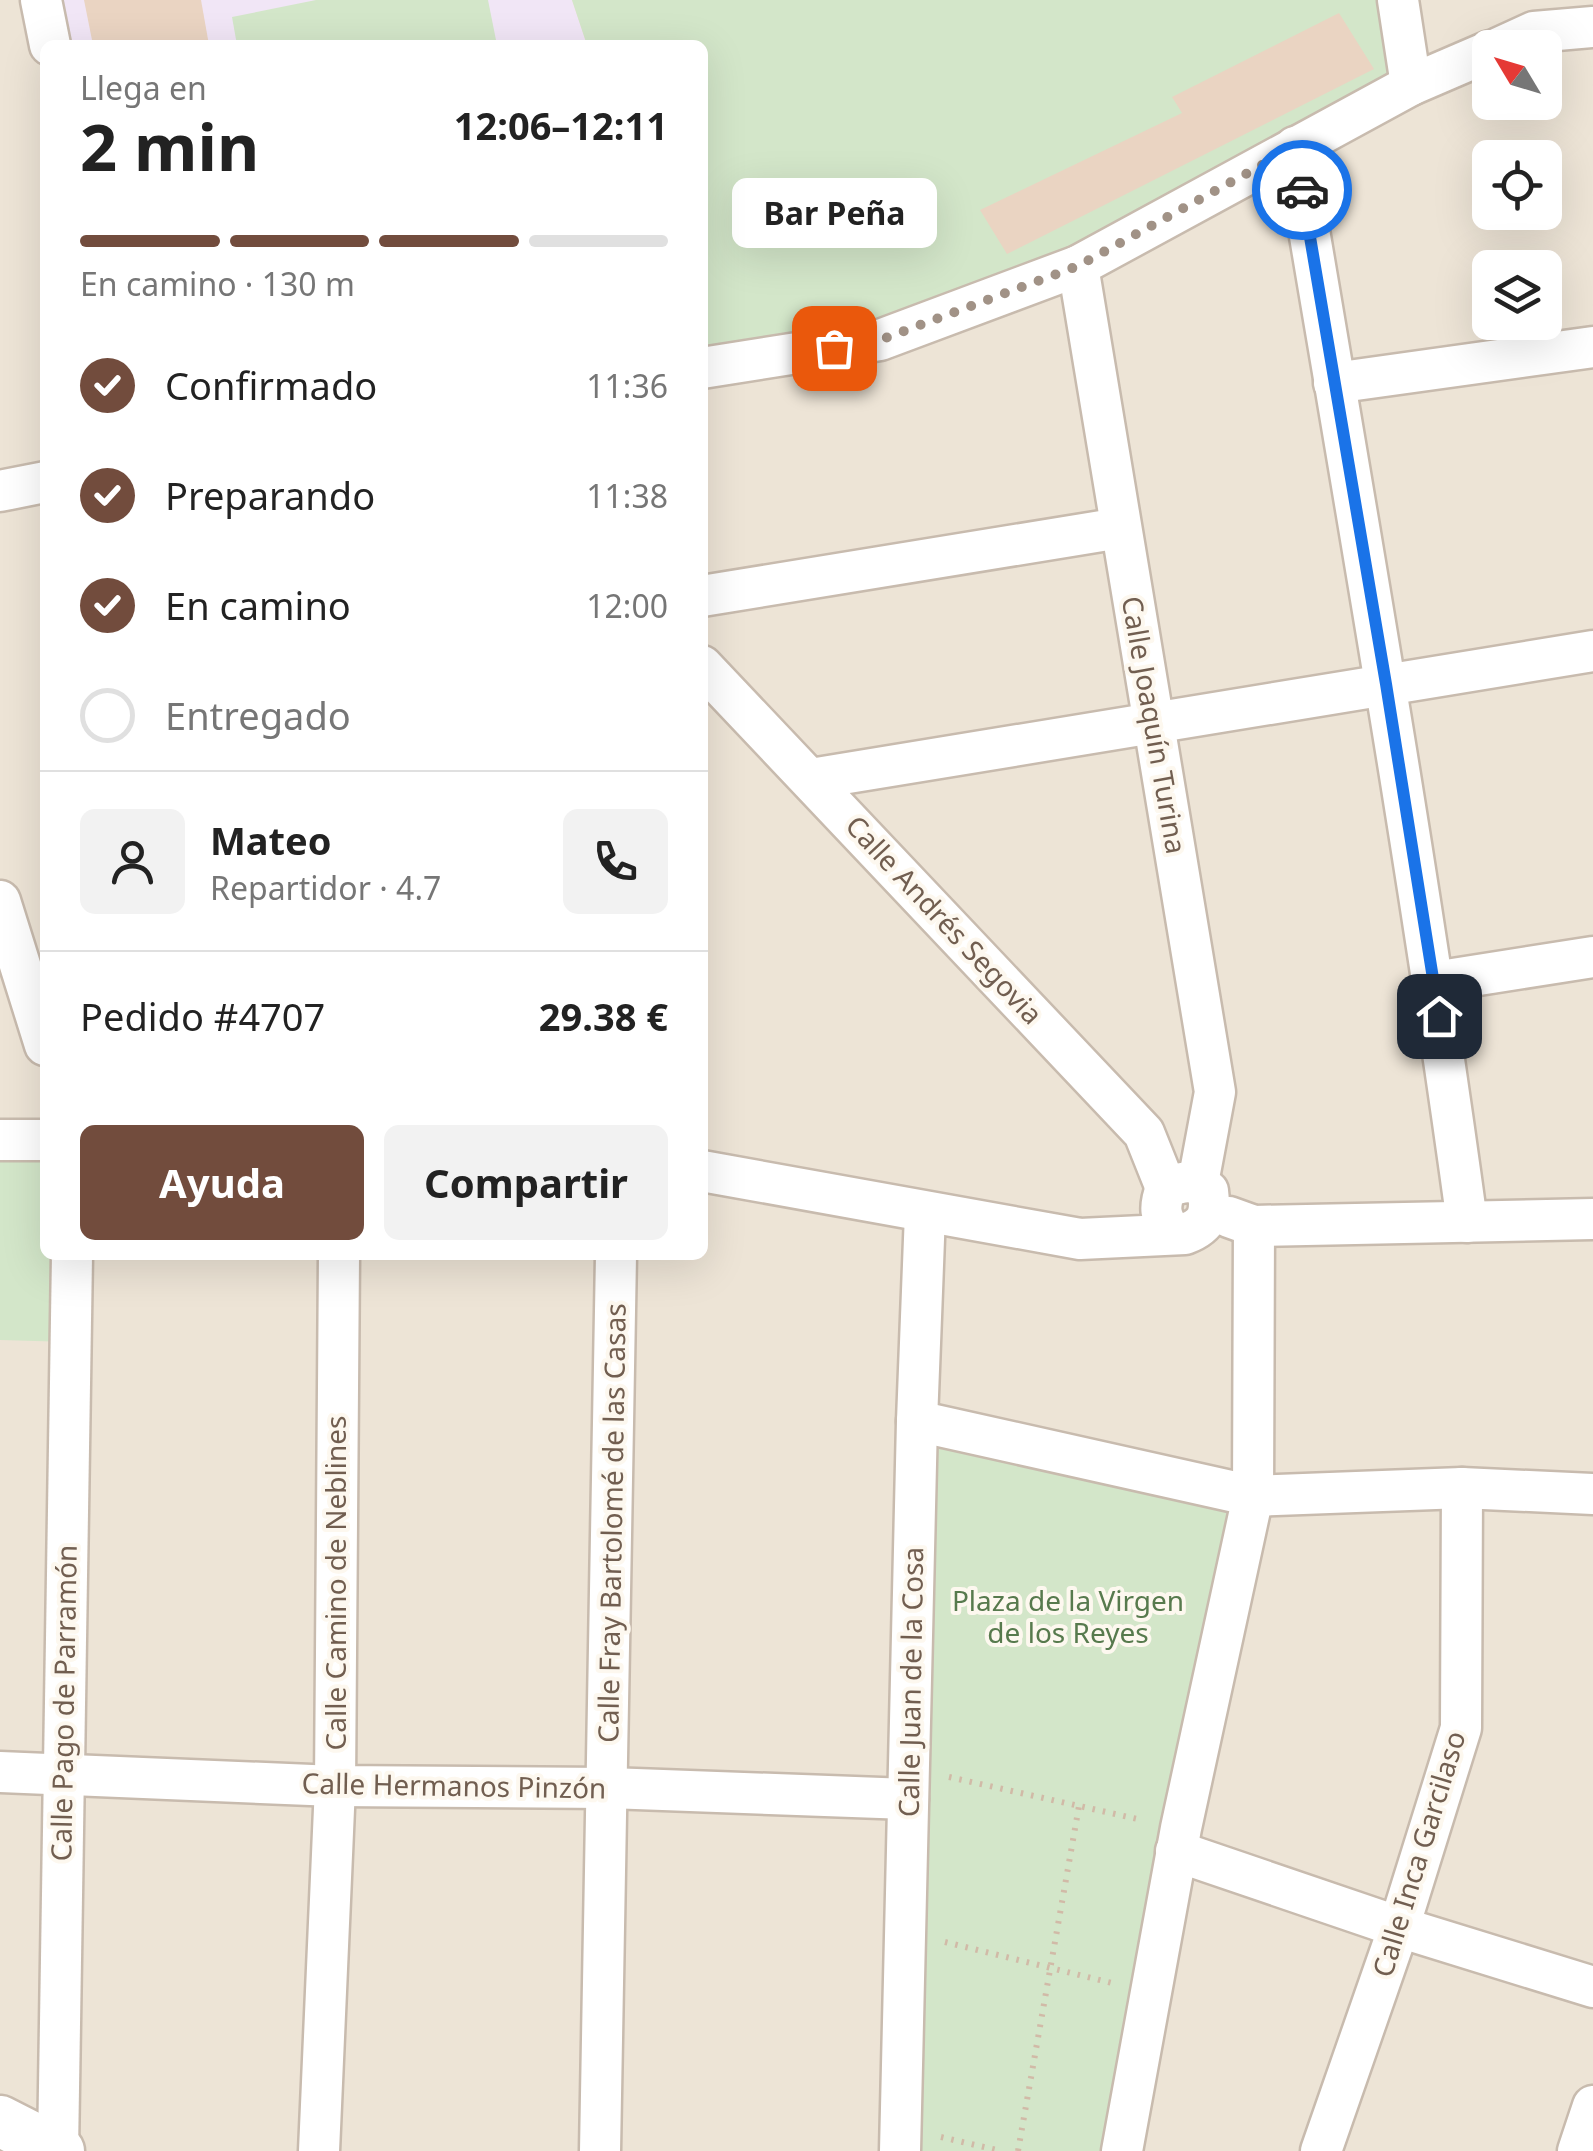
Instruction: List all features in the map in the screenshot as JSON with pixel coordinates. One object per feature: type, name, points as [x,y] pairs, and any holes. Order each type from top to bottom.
[{"type":"street","points":[[41,0],[49,40]]},
{"type":"street","points":[[1398,0],[1411,85]]},
{"type":"street","points":[[1558,30],[1593,27]]},
{"type":"street","points":[[708,367],[880,340],[1078,266],[1411,85],[1472,59]]},
{"type":"street","points":[[1295,147],[1434,982],[1467,1222]]},
{"type":"street","name":"Calle Joaquín Turina","points":[[1078,266],[1216,1092],[1181,1203]]},
{"type":"street","points":[[1334,383],[1593,347]]},
{"type":"street","points":[[0,491],[40,483]]},
{"type":"street","points":[[708,595],[1120,528]]},
{"type":"street","points":[[811,779],[1593,651]]},
{"type":"street","name":"Calle Andrés Segovia","points":[[708,672],[1144,1133],[1181,1203]]},
{"type":"street","points":[[0,901],[40,1029]]},
{"type":"street","points":[[1434,982],[1593,957]]},
{"type":"street","points":[[0,1140],[40,1140]]},
{"type":"street","points":[[708,1172],[1080,1239],[1181,1203],[1254,1226],[1593,1219]]},
{"type":"street","name":"Calle Juan de la Cosa","points":[[901,2139],[925,1212]]},
{"type":"street","points":[[1122,2151],[1179,1840],[1254,1496],[1254,1226]]},
{"type":"street","name":"Calle Pago de Parramón","points":[[59,2151],[72,1260]]},
{"type":"street","name":"Calle Camino de Neblines","points":[[319,2151],[334,1786],[339,1260]]},
{"type":"street","name":"Calle Fray Bartolomé de las Casas","points":[[600,2151],[616,1260]]},
{"type":"street","points":[[917,1420],[1254,1496],[1462,1488],[1593,1494]]},
{"type":"street","name":"Calle Inca Garcilaso","points":[[1321,2151],[1399,1927],[1461,1728],[1462,1488]]},
{"type":"street","name":"Calle Hermanos Pinzón","points":[[0,1772],[334,1786],[609,1788],[908,1783]]},
{"type":"street","points":[[1179,1840],[1399,1927],[1593,1987]]},
{"type":"street","points":[[1578,2151],[1593,2106]]},
{"type":"street","points":[[0,2120],[59,2151]]},
{"type":"path","points":[[908,1783],[1079,1806],[1179,1840]]},
{"type":"path","points":[[1018,2151],[1079,1806]]},
{"type":"path","points":[[905,1933],[1151,1994]]},
{"type":"path","points":[[901,2139],[1001,2151]]},
{"type":"shaded area","points":[[0,0],[1593,0],[1593,2151],[0,2151]]},
{"type":"shaded area","points":[[41,0],[572,0],[585,40],[49,40]]},
{"type":"green space","points":[[316,0],[488,0],[496,40],[236,40],[232,17]]},
{"type":"green space","points":[[572,0],[1398,0],[1411,85],[1078,266],[708,367],[708,40],[585,40]]},
{"type":"green space","points":[[0,1140],[40,1140],[40,1260],[72,1260],[70,1342],[0,1340]]},
{"type":"green space","name":"Plaza de la Virgen de los Reyes","points":[[917,1421],[1253,1496],[1122,2151],[900,2151]]},
{"type":"building","points":[[84,0],[201,0],[208,40],[92,40]]},
{"type":"building","points":[[1339,13],[1374,69],[1007,254],[980,210],[1182,113],[1172,97]]},
{"type":"way so far","points":[[834,348],[880,340],[1078,266],[1295,147],[1302,190]]},
{"type":"place","name":"Bar Peña","points":[[834,348]]},
{"type":"route","points":[[1302,190],[1439,1016]]}]
